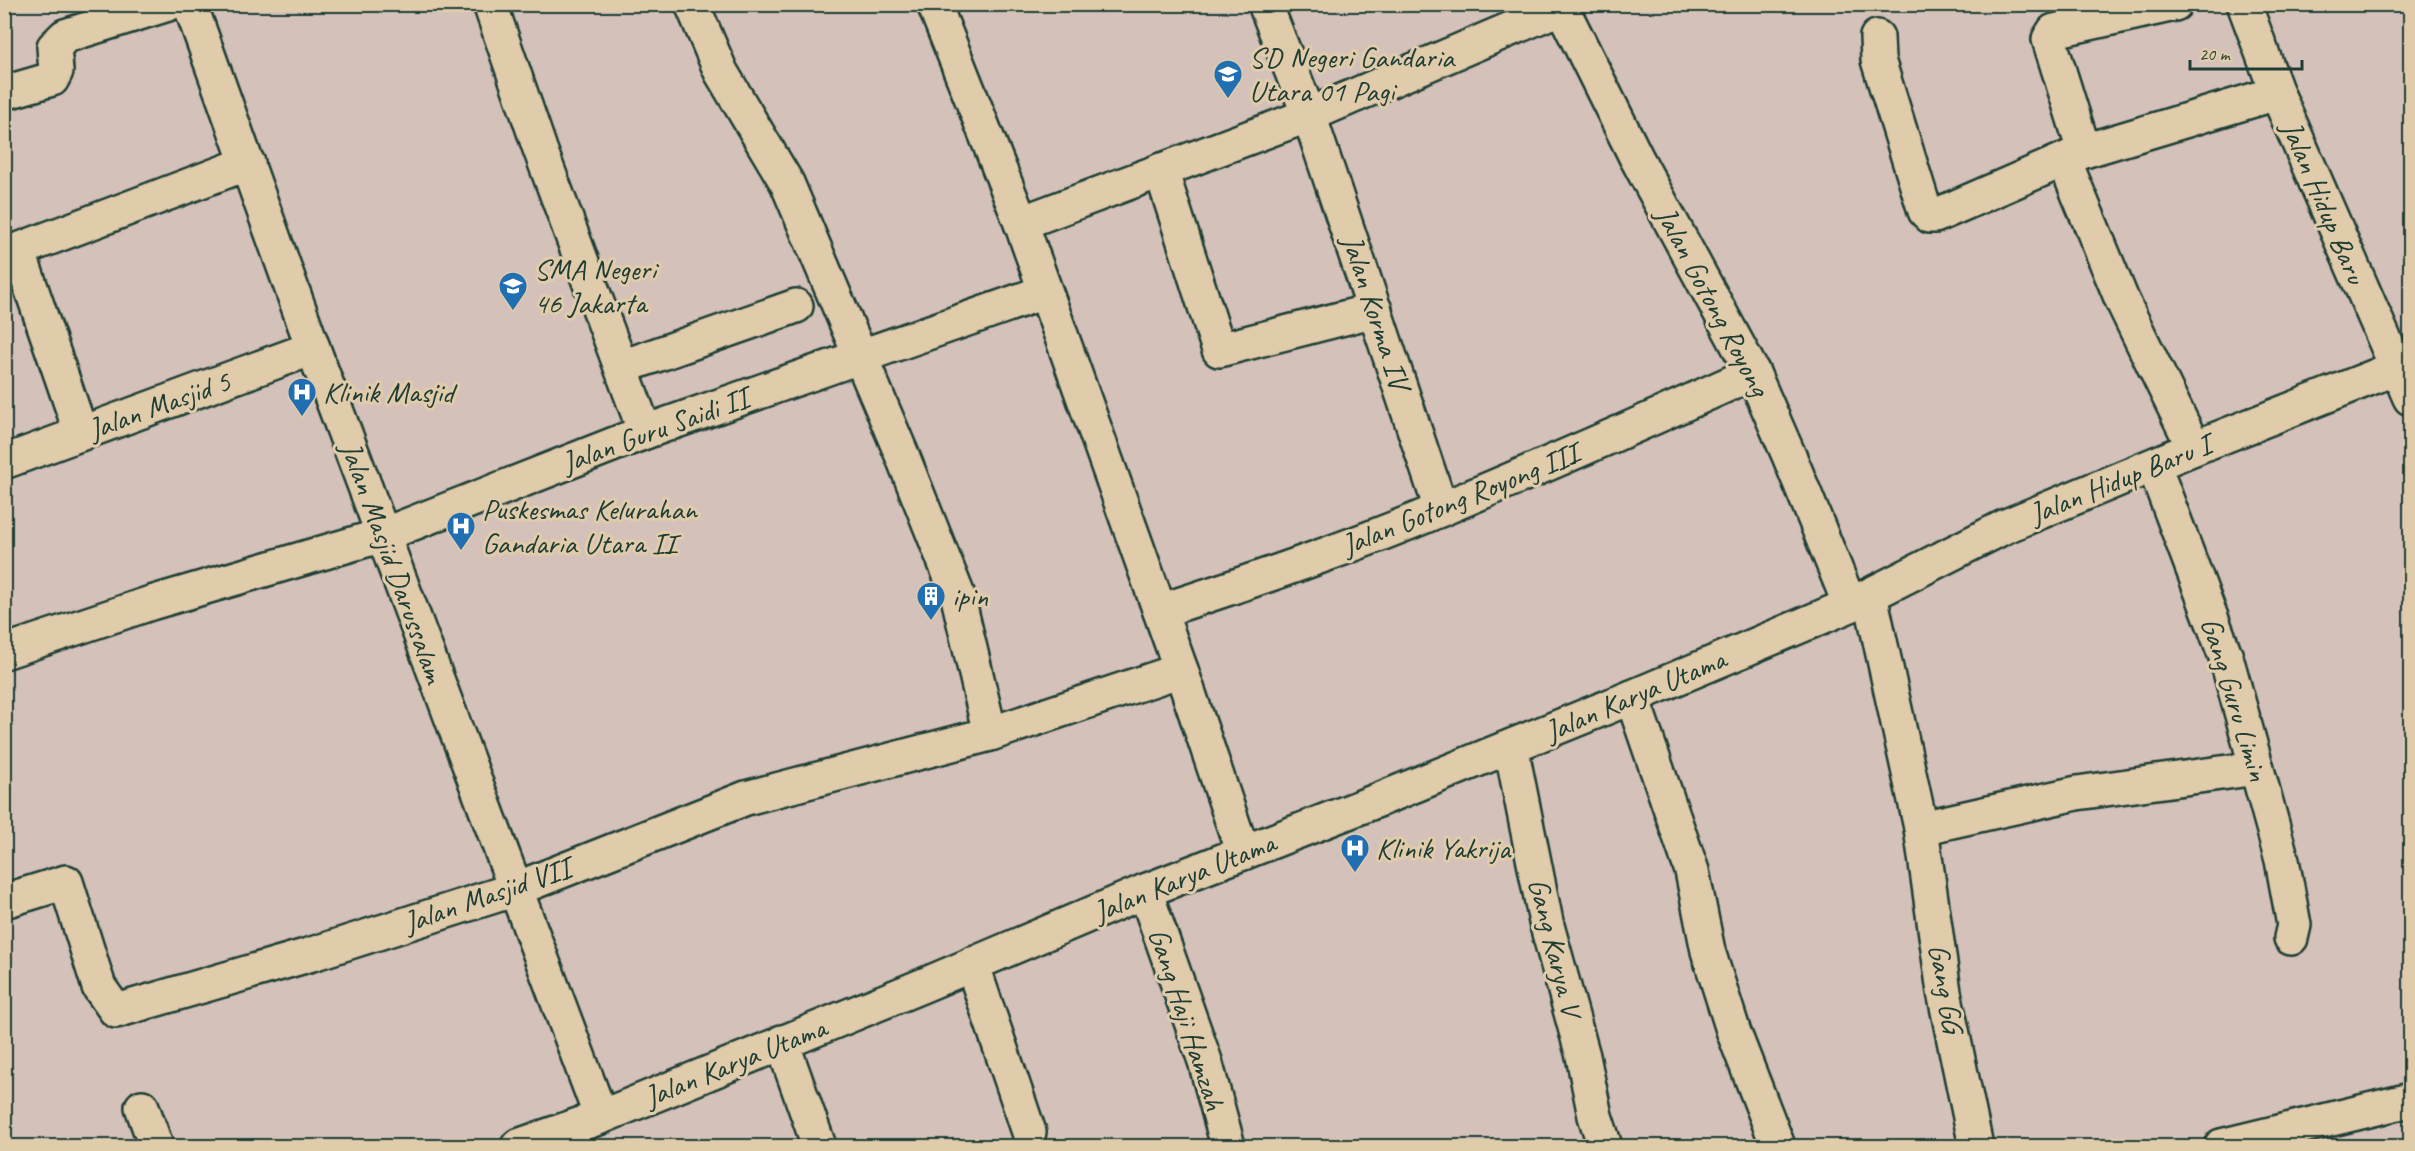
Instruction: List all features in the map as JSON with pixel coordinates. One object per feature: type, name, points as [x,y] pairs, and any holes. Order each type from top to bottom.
[{"type":"street","points":[[4,93],[52,79],[56,70],[54,47],[65,36],[168,4]]},
{"type":"street","name":"Jalan Masjid Darussalam","points":[[190,4],[382,535],[601,1117]]},
{"type":"street","points":[[490,4],[540,149],[645,432]]},
{"type":"street","points":[[692,4],[720,72],[787,183],[861,356],[957,593],[990,734]]},
{"type":"street","points":[[934,4],[1021,224],[1181,670],[1243,853]]},
{"type":"street","name":"Jalan Korma IV","points":[[1265,4],[1310,115],[1441,509]]},
{"type":"street","points":[[2175,4],[2054,31],[2050,34],[2049,39],[2074,157],[2122,300],[2194,448]]},
{"type":"street","name":"Jalan Hidup Baru","points":[[2244,4],[2277,93],[2410,398]]},
{"type":"street","points":[[1021,224],[1310,115],[1561,6]]},
{"type":"street","name":"Jalan Gotong Royong","points":[[1561,6],[1636,157],[1753,373],[1791,458],[1860,600],[1921,828]]},
{"type":"street","points":[[1876,37],[1878,60],[1925,211],[1930,216],[1935,216],[2074,157],[2277,93]]},
{"type":"street","points":[[81,433],[18,250],[248,163]]},
{"type":"street","points":[[1161,170],[1219,350],[1375,310]]},
{"type":"street","name":"Jalan Guru Saidi II","points":[[4,652],[151,603],[382,535],[645,432],[1044,292]]},
{"type":"street","points":[[621,367],[796,306]]},
{"type":"street","name":"Jalan Masjid 5","points":[[4,462],[313,348]]},
{"type":"street","name":"Jalan Hidup Baru I","points":[[1860,600],[2006,526],[2396,368]]},
{"type":"street","name":"Jalan Gotong Royong III","points":[[1160,611],[1284,570],[1441,509],[1623,432],[1753,373]]},
{"type":"street","name":"Gang Guru Limin","points":[[2154,466],[2226,657],[2289,892],[2294,925],[2291,938]]},
{"type":"street","name":"Jalan Karya Utama","points":[[518,1146],[601,1117],[1145,891],[1511,747],[1860,600]]},
{"type":"street","name":"Jalan Masjid VII","points":[[4,901],[66,882],[99,987],[116,1011],[312,954],[516,889],[746,798],[990,734],[1181,670]]},
{"type":"street","points":[[1632,697],[1692,871],[1708,951],[1734,1033],[1778,1146]]},
{"type":"street","name":"Gang Karya V","points":[[1511,747],[1546,922],[1583,1056],[1595,1116],[1605,1146]]},
{"type":"street","points":[[1921,828],[2077,793],[2257,768]]},
{"type":"street","name":"Gang GG","points":[[1921,828],[1944,992],[1976,1146]]},
{"type":"street","name":"Gang Haji Hamzah","points":[[1145,891],[1205,1061],[1228,1146]]},
{"type":"street","points":[[972,964],[1029,1132]]},
{"type":"street","points":[[782,1042],[819,1146]]},
{"type":"street","points":[[2221,1146],[2410,1100]]},
{"type":"street","points":[[142,1107],[156,1146]]},
{"type":"place","name":"SD Negeri Gandaria Utara 01 Pagi","points":[[1228,100]]},
{"type":"place","name":"SMA Negeri 46 Jakarta","points":[[513,312]]},
{"type":"place","name":"Klinik Masjid","points":[[302,418]]},
{"type":"place","name":"Puskesmas Kelurahan Gandaria Utara II","points":[[461,552]]},
{"type":"place","name":"ipin","points":[[931,622]]},
{"type":"place","name":"Klinik Yakrija","points":[[1355,874]]}]
